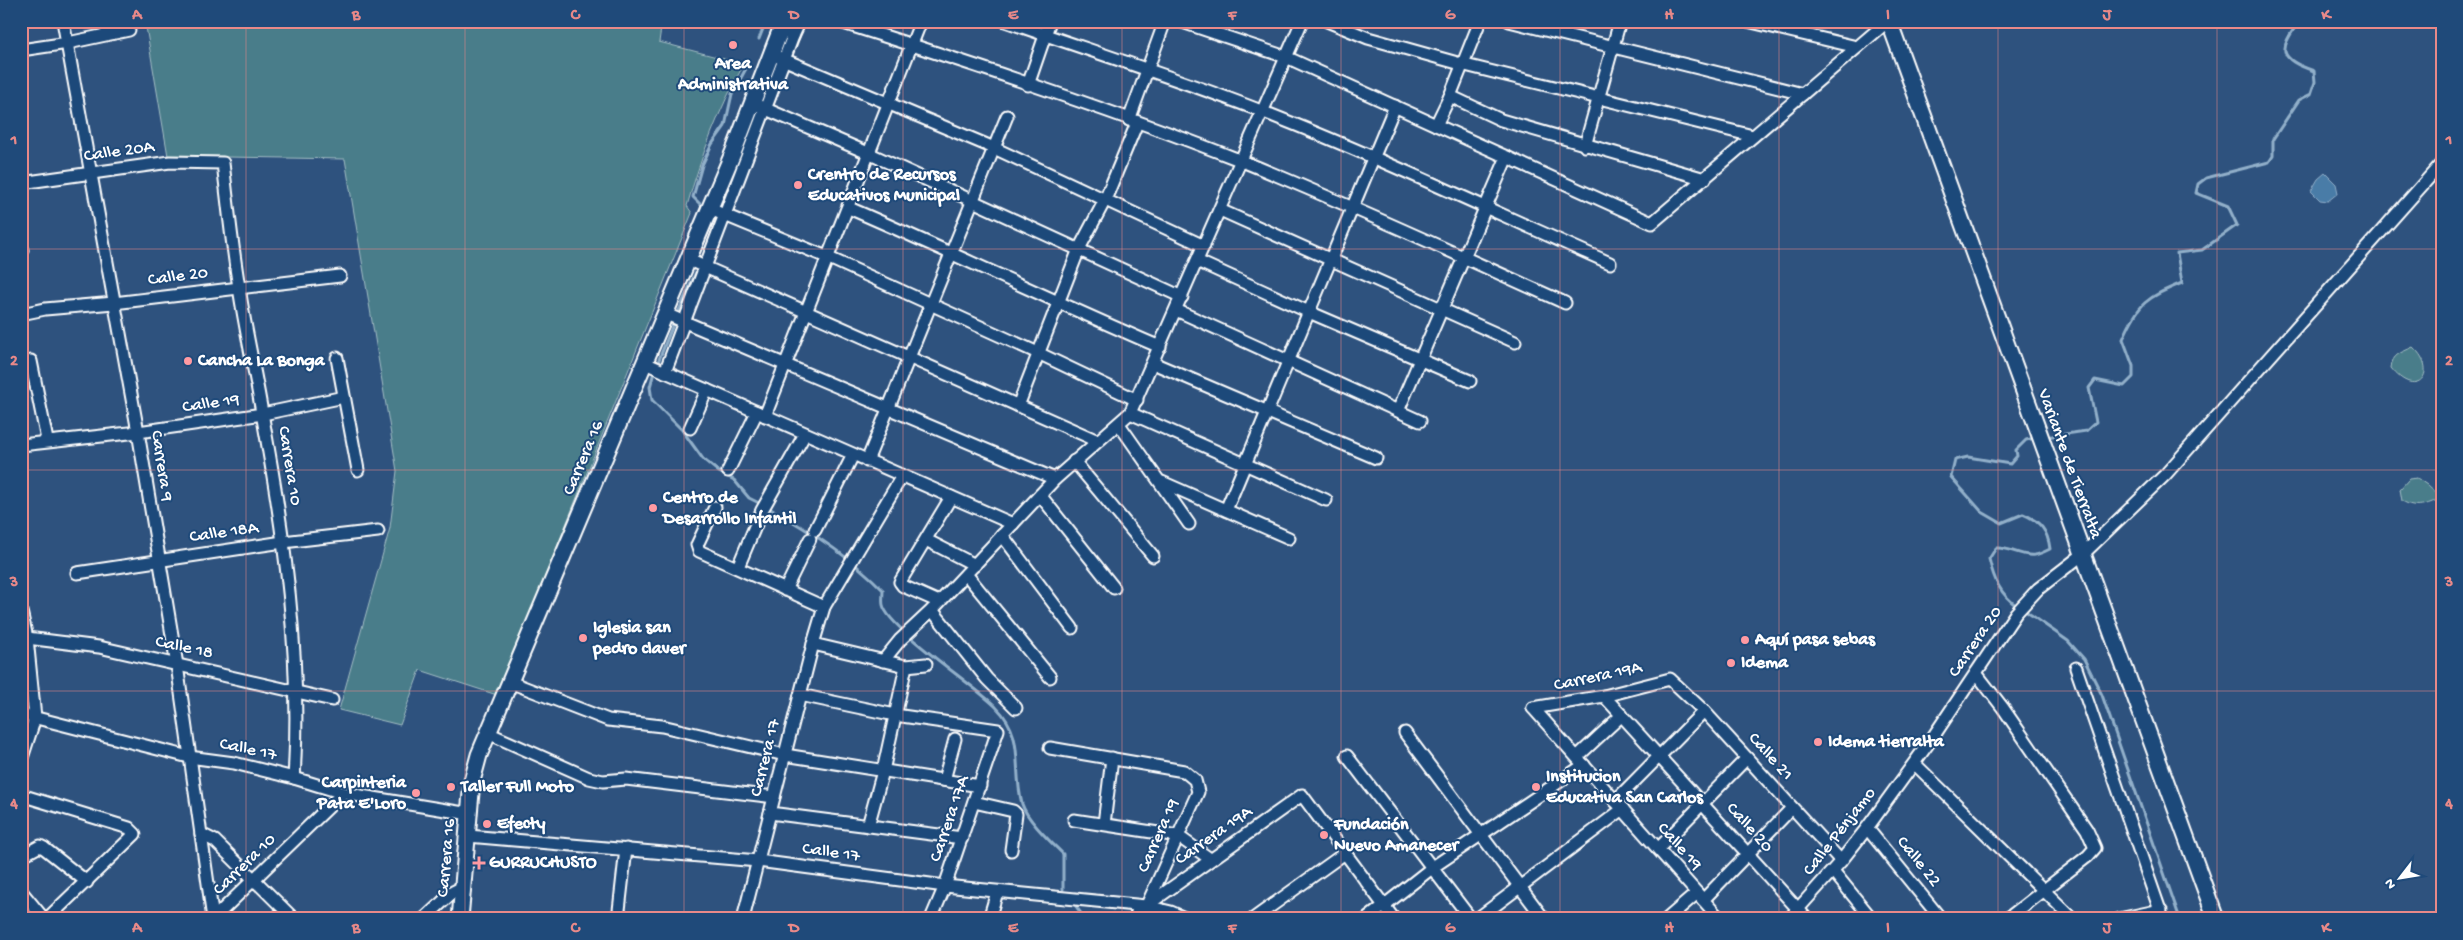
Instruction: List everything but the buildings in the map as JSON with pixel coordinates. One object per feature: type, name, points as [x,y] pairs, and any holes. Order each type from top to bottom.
[{"type":"main road","name":"Variante de Tierralta","points":[[1888,21],[2216,919]]},
{"type":"main road","name":"Carrera 16","points":[[460,919],[472,780],[479,755],[710,209],[742,151],[778,56],[786,29]]},
{"type":"street","name":"Carrera 9","points":[[63,21],[138,432],[177,665],[213,919]]},
{"type":"street","points":[[786,29],[800,21]]},
{"type":"street","points":[[837,21],[1133,121],[1241,161],[1353,208],[1565,303]]},
{"type":"street","points":[[728,471],[761,414],[786,365],[921,21]]},
{"type":"street","points":[[1005,21],[1149,69],[1262,112],[1374,158],[1610,263]]},
{"type":"street","points":[[1028,85],[1050,21]]},
{"type":"street","points":[[1018,406],[1079,249],[1105,200],[1165,21]]},
{"type":"street","points":[[1179,21],[1286,57],[1652,223],[1888,21]]},
{"type":"street","points":[[883,661],[900,640],[936,606],[1055,479],[1130,413],[1302,21]]},
{"type":"street","points":[[1328,21],[1368,38],[1461,64],[1754,136]]},
{"type":"street","points":[[1436,125],[1450,96],[1461,64],[1480,21]]},
{"type":"street","points":[[1509,21],[1803,94]]},
{"type":"street","points":[[1584,146],[1620,21]]},
{"type":"street","points":[[1747,21],[1857,47]]},
{"type":"street","points":[[21,50],[68,44],[129,30]]},
{"type":"street","points":[[778,56],[994,148],[1204,246]]},
{"type":"street","points":[[1450,96],[1501,120],[1584,146],[1705,179]]},
{"type":"street","points":[[758,105],[870,154],[1182,297]]},
{"type":"street","points":[[1226,510],[1395,106]]},
{"type":"street","points":[[867,461],[1007,116]]},
{"type":"street","points":[[665,372],[704,267],[726,215],[742,151]]},
{"type":"street","points":[[1398,411],[1507,157]]},
{"type":"street","name":"Calle 20A","points":[[21,183],[170,162],[223,163]]},
{"type":"street","name":"Carrera 10","points":[[223,163],[239,287],[263,414],[283,542],[295,641],[297,731],[294,778]]},
{"type":"street","name":"Carrera 20","points":[[1914,764],[2016,613],[2038,589],[2082,555],[2165,475],[2442,163]]},
{"type":"street","points":[[849,208],[952,252],[1058,304],[1160,347]]},
{"type":"street","points":[[710,209],[829,258],[930,306],[1038,353],[1136,400]]},
{"type":"street","points":[[1220,210],[1515,342]]},
{"type":"street","points":[[689,260],[1098,441]]},
{"type":"street","points":[[1198,260],[1309,312],[1470,381]]},
{"type":"street","name":"Calle 20","points":[[21,314],[45,309],[114,303],[340,276]]},
{"type":"street","points":[[1176,310],[1420,422]]},
{"type":"street","points":[[666,314],[1055,479]]},
{"type":"street","points":[[337,358],[358,470]]},
{"type":"street","points":[[31,361],[47,440]]},
{"type":"street","points":[[645,363],[1013,524]]},
{"type":"street","points":[[1153,363],[1376,458]]},
{"type":"street","points":[[690,428],[707,390]]},
{"type":"street","name":"Calle 19","points":[[21,445],[47,440],[138,432],[263,414],[344,397]]},
{"type":"street","points":[[1130,413],[1326,500]]},
{"type":"street","points":[[1119,424],[1162,482],[1189,524]]},
{"type":"street","points":[[738,567],[762,510],[806,434]]},
{"type":"street","points":[[785,590],[853,455]]},
{"type":"street","points":[[1074,461],[1153,556]]},
{"type":"street","name":"Carrera 17","points":[[743,919],[824,607],[902,476]]},
{"type":"street","points":[[1162,482],[1289,538]]},
{"type":"street","points":[[1040,495],[1114,588]]},
{"type":"street","points":[[950,497],[900,582],[902,586],[936,606],[986,679],[1016,708]]},
{"type":"street","points":[[715,507],[697,548],[700,552],[738,567],[824,607]]},
{"type":"street","name":"Calle 18A","points":[[77,573],[283,542],[378,531]]},
{"type":"street","points":[[1002,535],[1072,628]]},
{"type":"street","points":[[926,540],[974,564]]},
{"type":"street","points":[[966,574],[1050,678]]},
{"type":"street","points":[[21,611],[27,638],[35,718],[21,761]]},
{"type":"street","name":"Calle 18","points":[[27,638],[99,647],[296,690],[332,700]]},
{"type":"street","points":[[813,644],[906,666],[926,664]]},
{"type":"street","points":[[868,826],[883,771],[906,666]]},
{"type":"street","points":[[2076,668],[2162,914],[2119,919]]},
{"type":"street","points":[[1976,673],[2003,708],[2082,821],[2095,848],[2088,856],[2041,890],[2007,919]]},
{"type":"street","name":"Carrera 19A","points":[[1533,708],[1604,696],[1670,679]]},
{"type":"street","name":"Calle 21","points":[[1670,679],[1704,711],[1841,861]]},
{"type":"street","points":[[510,682],[597,717],[662,726],[785,755],[980,786]]},
{"type":"street","points":[[800,695],[895,715]]},
{"type":"street","name":"Calle 20","points":[[1604,696],[1807,919]]},
{"type":"street","name":"Calle 19","points":[[1533,708],[1720,919]]},
{"type":"street","points":[[1477,919],[1619,805],[1660,756],[1704,711]]},
{"type":"street","name":"Calle 17","points":[[21,714],[189,757],[234,763],[343,793],[470,814]]},
{"type":"street","name":"Carrera 17A","points":[[895,715],[998,730],[945,886],[931,919]]},
{"type":"street","points":[[1367,919],[1433,867],[1580,761],[1622,715]]},
{"type":"street","points":[[488,733],[589,778],[603,781],[626,778],[774,797]]},
{"type":"street","points":[[1405,733],[1479,835],[1544,919]]},
{"type":"street","points":[[944,780],[955,739]]},
{"type":"street","points":[[1050,748],[1112,758],[1104,824]]},
{"type":"street","points":[[1347,756],[1472,919]]},
{"type":"street","name":"Carrera 19","points":[[1112,758],[1184,771],[1195,780],[1198,792],[1178,836],[1135,919]]},
{"type":"street","points":[[1658,849],[1747,758]]},
{"type":"street","points":[[1914,764],[2041,890],[2073,919]]},
{"type":"street","name":"Calle Pénjamo","points":[[1789,919],[1833,871],[1914,764]]},
{"type":"street","name":"Carrera 10","points":[[213,919],[343,793]]},
{"type":"street","points":[[21,795],[134,831],[135,834],[87,882],[45,919],[21,891]]},
{"type":"street","name":"Carrera 19A","points":[[1142,906],[1302,795],[1345,853]]},
{"type":"street","points":[[974,802],[1013,811],[1016,814],[1011,850]]},
{"type":"street","points":[[1667,919],[1700,896],[1748,853],[1792,808]]},
{"type":"street","points":[[770,813],[962,838]]},
{"type":"street","points":[[1074,820],[1178,836],[1210,859]]},
{"type":"street","name":"Calle 22","points":[[1867,828],[1941,919]]},
{"type":"street","points":[[201,834],[215,841],[294,919]]},
{"type":"street","name":"Calle 17","points":[[468,836],[758,861],[945,886],[1142,906],[1171,912],[1187,919]]},
{"type":"street","points":[[27,853],[40,846],[87,882]]},
{"type":"street","points":[[618,919],[626,849]]},
{"type":"street","points":[[1253,919],[1345,853],[1394,919]]},
{"type":"street","points":[[1833,871],[1872,919]]},
{"type":"street","points":[[424,919],[453,892],[464,887]]},
{"type":"street","points":[[989,919],[998,892]]},
{"type":"green space","points":[[145,21],[662,21],[659,42],[744,64],[719,116],[698,169],[687,206],[692,213],[497,695],[420,670],[400,725],[339,710],[390,528],[397,471],[345,159],[168,156]]},
{"type":"green space","points":[[2413,347],[2421,356],[2425,365],[2425,373],[2422,379],[2417,382],[2409,382],[2401,378],[2391,368],[2395,357]]},
{"type":"green space","points":[[2417,478],[2441,498],[2422,505],[2412,505],[2402,501],[2400,489],[2409,479]]},
{"type":"water","points":[[2325,173],[2336,184],[2338,193],[2328,201],[2320,200],[2311,191],[2318,179]]},
{"type":"waterway","points":[[759,39],[766,21]]},
{"type":"waterway","points":[[2046,437],[2086,431],[2096,422],[2089,388],[2095,380],[2124,386],[2133,377],[2133,366],[2123,339],[2134,317],[2145,303],[2160,293],[2182,283],[2177,253],[2202,250],[2237,225],[2228,206],[2196,193],[2198,184],[2206,178],[2269,162],[2273,156],[2273,139],[2299,100],[2311,94],[2315,82],[2314,71],[2294,62],[2288,58],[2285,52],[2288,39],[2300,21]]},
{"type":"waterway","points":[[702,206],[693,197],[702,165],[712,144],[725,126],[732,94],[748,65]]},
{"type":"waterway","points":[[678,313],[696,272]]},
{"type":"waterway","points":[[658,362],[674,322]]},
{"type":"waterway","points":[[654,372],[650,387],[652,400],[682,430],[703,459],[719,472],[734,480],[749,498],[761,504]]},
{"type":"waterway","points":[[2018,607],[2002,592],[1993,574],[1989,559],[1996,548],[2030,555],[2037,555],[2047,551],[2050,549],[2045,532],[2038,523],[2023,514],[2001,523],[1982,512],[1951,477],[1955,460],[1968,457],[2010,464],[2017,456],[2016,450],[2026,440],[2035,438]]},
{"type":"waterway","points":[[767,507],[828,544],[857,566],[883,590],[883,605],[900,628],[986,698],[1005,718],[1015,741],[1022,804],[1034,824],[1063,854],[1063,889]]},
{"type":"waterway","points":[[2024,610],[2068,641],[2084,659],[2102,695],[2180,919]]},
{"type":"waterway","points":[[1075,905],[1085,919]]},
{"type":"place","name":"Area Administrativa","points":[[733,45]]},
{"type":"place","name":"Crentro de Recursos Educativos Municipal","points":[[798,185]]},
{"type":"place","name":"Cancha La Bonga","points":[[188,361]]},
{"type":"place","name":"Centro de Desarrollo Infantil","points":[[653,508]]},
{"type":"place","name":"Iglesia san pedro claver","points":[[583,638]]},
{"type":"place","name":"Aquí pasa sebas","points":[[1745,640]]},
{"type":"place","name":"Idema","points":[[1731,663]]},
{"type":"place","name":"Idema tierralta","points":[[1818,742]]},
{"type":"place","name":"Taller Full Moto","points":[[451,787]]},
{"type":"place","name":"Institucion Educativa San Carlos","points":[[1536,787]]},
{"type":"place","name":"Carpinteria Pata E'Loro","points":[[416,793]]},
{"type":"place","name":"Efecty","points":[[487,824]]},
{"type":"place","name":"Fundación Nuevo Amanecer","points":[[1324,835]]},
{"type":"place","name":"GURRUCHUSTO","points":[[479,863]]}]
